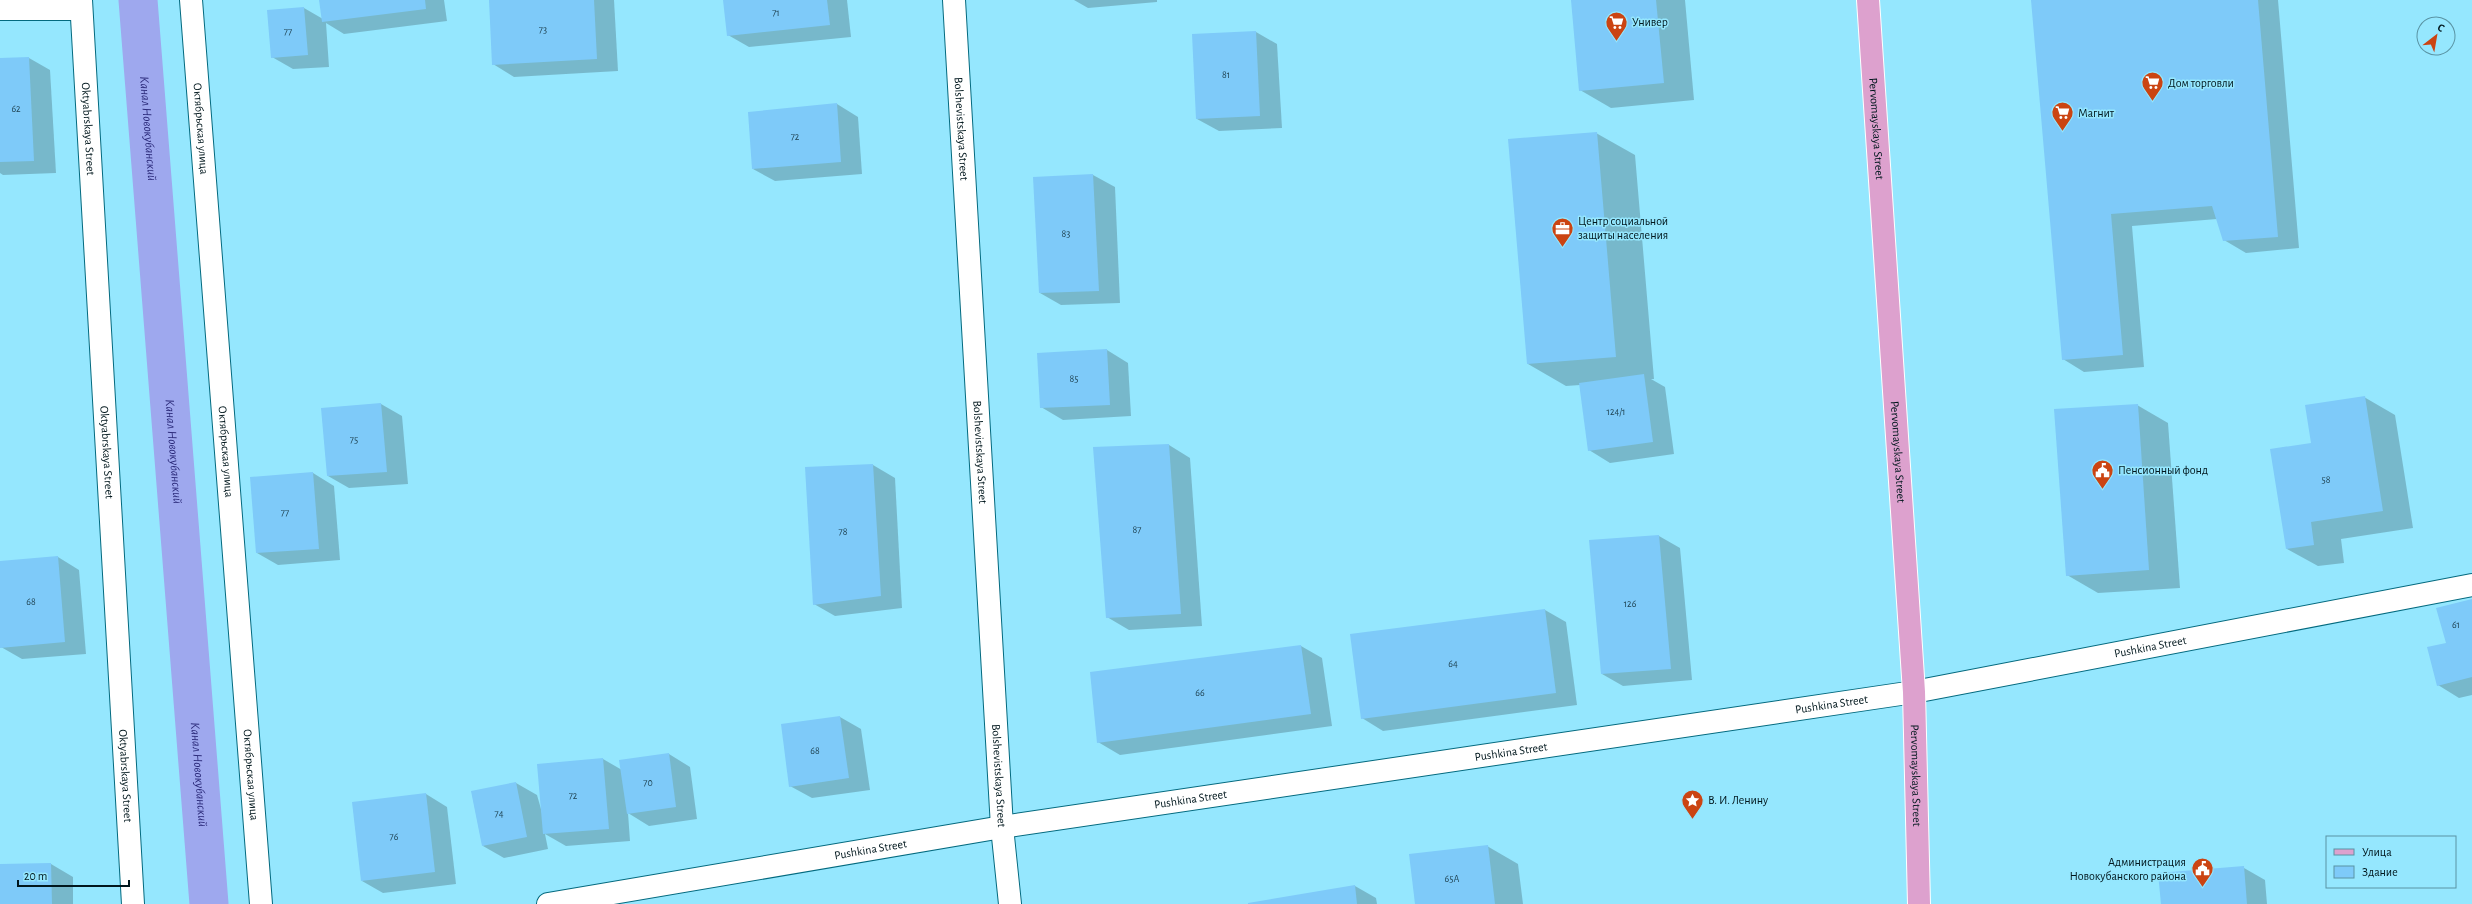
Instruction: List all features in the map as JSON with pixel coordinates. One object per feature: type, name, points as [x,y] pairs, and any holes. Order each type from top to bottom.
[{"type":"main road","name":"Pervomayskaya Street","points":[[1868,0],[1914,692],[1919,904]]},
{"type":"street","name":"Октябрьская улица","points":[[191,0],[261,904]]},
{"type":"street","name":"Bolshevistskaya Street","points":[[954,0],[1002,826],[1010,904]]},
{"type":"street","points":[[0,9],[81,4]]},
{"type":"street","name":"Oktyabrskaya Street","points":[[81,4],[133,904]]},
{"type":"street","name":"Pushkina Street","points":[[548,904],[1002,826],[1914,692],[2472,585]]},
{"type":"building","points":[[319,0],[425,0],[426,9],[322,22]]},
{"type":"building","points":[[489,0],[594,0],[597,59],[492,65]]},
{"type":"building","points":[[723,0],[827,0],[830,25],[727,36]]},
{"type":"building","name":"Универ","points":[[1571,0],[1656,0],[1664,83],[1579,91]]},
{"type":"building","name":"Дом торговли","points":[[2031,0],[2258,0],[2278,237],[2223,241],[2212,206],[2111,214],[2123,355],[2062,360]]},
{"type":"building","points":[[304,7],[308,55],[271,58],[267,10]]},
{"type":"building","points":[[1256,31],[1260,116],[1196,119],[1192,34]]},
{"type":"building","points":[[29,57],[34,161],[0,162],[0,58]]},
{"type":"building","points":[[837,103],[841,162],[752,169],[748,112]]},
{"type":"building","name":"Центр социальной защиты населения","points":[[1597,132],[1616,357],[1527,364],[1508,139]]},
{"type":"building","points":[[1093,174],[1099,291],[1039,293],[1033,177]]},
{"type":"building","points":[[1107,349],[1110,405],[1040,408],[1037,353]]},
{"type":"building","points":[[1644,374],[1653,442],[1588,451],[1579,383]]},
{"type":"building","points":[[2365,396],[2383,511],[2311,522],[2314,545],[2286,549],[2270,449],[2311,443],[2305,405]]},
{"type":"building","points":[[381,403],[387,472],[327,476],[321,408]]},
{"type":"building","name":"Пенсионный фонд","points":[[2138,404],[2149,570],[2066,576],[2054,409]]},
{"type":"building","points":[[1169,444],[1181,614],[1106,618],[1093,447]]},
{"type":"building","points":[[873,464],[881,596],[813,605],[805,467]]},
{"type":"building","points":[[313,472],[319,549],[256,553],[250,477]]},
{"type":"building","points":[[1659,535],[1671,669],[1601,674],[1589,540]]},
{"type":"building","points":[[58,556],[65,642],[0,648],[0,561]]},
{"type":"building","points":[[2472,599],[2472,677],[2437,686],[2427,647],[2446,643],[2436,608]]},
{"type":"building","points":[[1545,609],[1556,693],[1361,719],[1350,634]]},
{"type":"building","points":[[1301,645],[1311,714],[1097,743],[1090,672]]},
{"type":"building","points":[[840,716],[849,778],[789,787],[781,724]]},
{"type":"building","points":[[669,753],[676,807],[627,814],[619,760]]},
{"type":"building","points":[[603,758],[609,829],[543,834],[537,764]]},
{"type":"building","points":[[516,782],[527,837],[482,846],[471,791]]},
{"type":"building","points":[[426,793],[435,872],[361,881],[352,802]]},
{"type":"building","points":[[1488,845],[1495,904],[1415,904],[1409,854]]},
{"type":"building","points":[[51,863],[52,904],[0,904],[0,864]]},
{"type":"building","name":"Администрация Новокубанского района","points":[[2244,866],[2247,904],[2161,904],[2158,873]]},
{"type":"building","points":[[1355,885],[1357,904],[1248,904],[1248,903]]},
{"type":"waterway","name":"Канал Новокубанский","points":[[138,0],[209,904]]},
{"type":"place","name":"Универ","points":[[1617,42]]},
{"type":"place","name":"Дом торговли","points":[[2153,102]]},
{"type":"place","name":"Магнит","points":[[2062,132]]},
{"type":"place","name":"Центр социальной защиты населения","points":[[1562,248]]},
{"type":"place","name":"Пенсионный фонд","points":[[2102,490]]},
{"type":"place","name":"В. И. Ленину","points":[[1693,820]]},
{"type":"place","name":"Администрация Новокубанского района","points":[[2202,888]]}]
